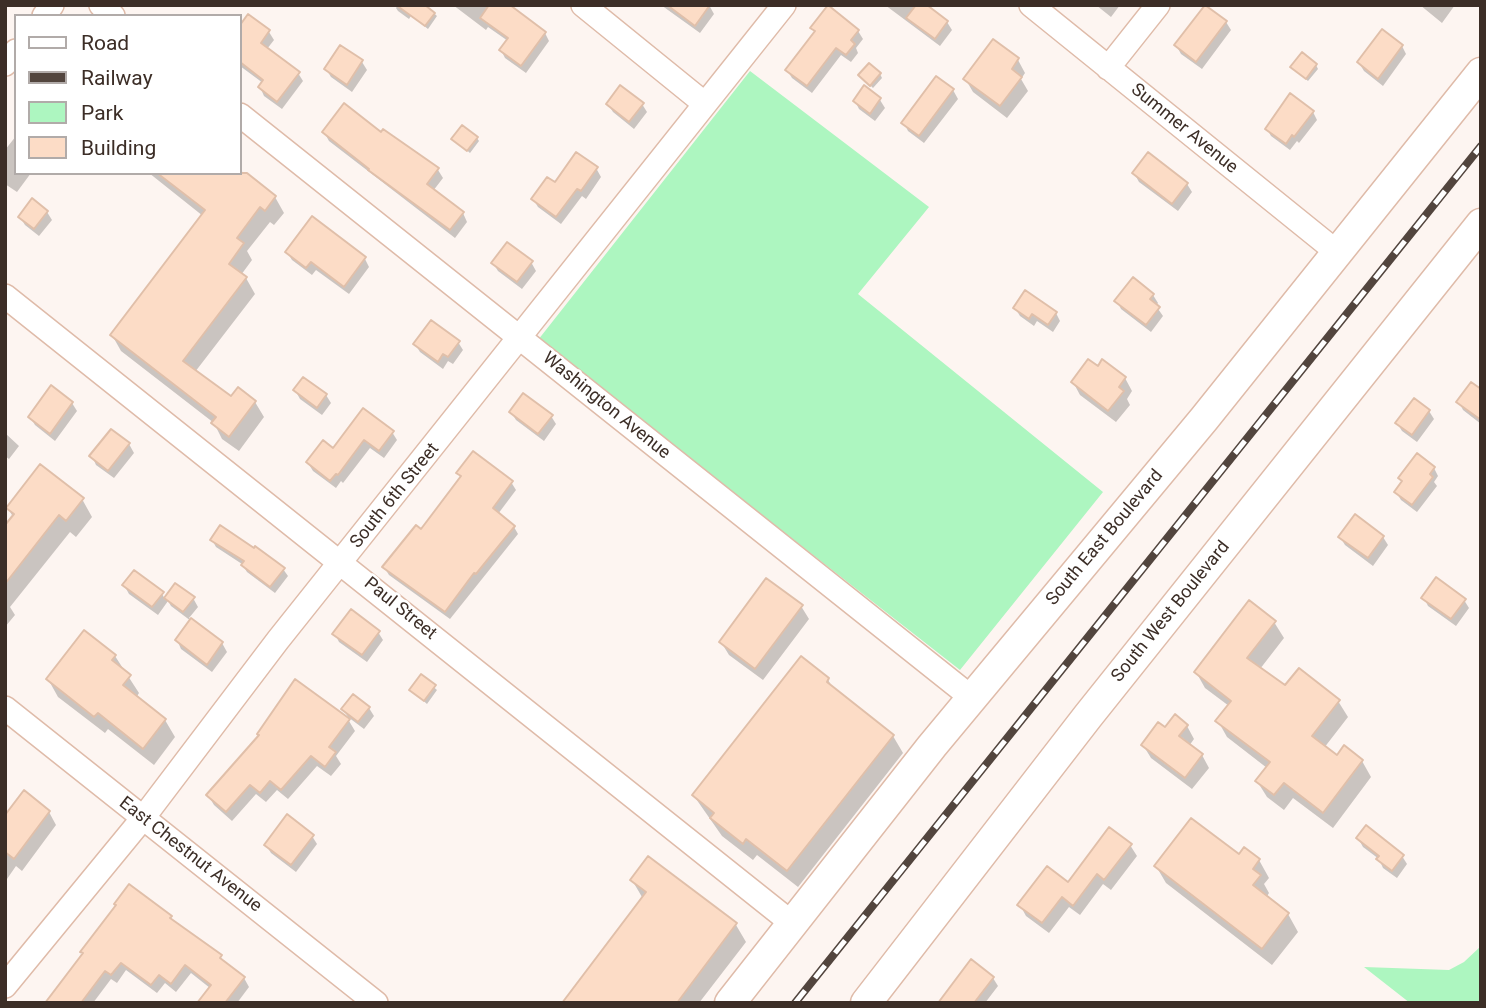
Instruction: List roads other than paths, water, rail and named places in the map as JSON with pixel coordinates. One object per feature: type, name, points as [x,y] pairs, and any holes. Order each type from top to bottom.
[{"type":"main road","name":"South East Boulevard","points":[[730,1003],[972,698],[1204,419],[1481,73]]},
{"type":"main road","name":"South West Boulevard","points":[[866,1003],[1088,716],[1481,224]]},
{"type":"street","points":[[583,5],[705,104]]},
{"type":"street","name":"South 6th Street","points":[[5,986],[143,818],[341,562],[785,5]]},
{"type":"street","name":"Summer Avenue","points":[[1031,5],[1338,253]]},
{"type":"street","points":[[1108,68],[1158,5]]},
{"type":"street","name":"Washington Avenue","points":[[242,117],[972,698]]},
{"type":"street","name":"Paul Street","points":[[5,296],[793,924]]},
{"type":"street","name":"East Chestnut Avenue","points":[[5,708],[376,1003]]},
{"type":"railway","points":[[795,1003],[1481,146]]}]
